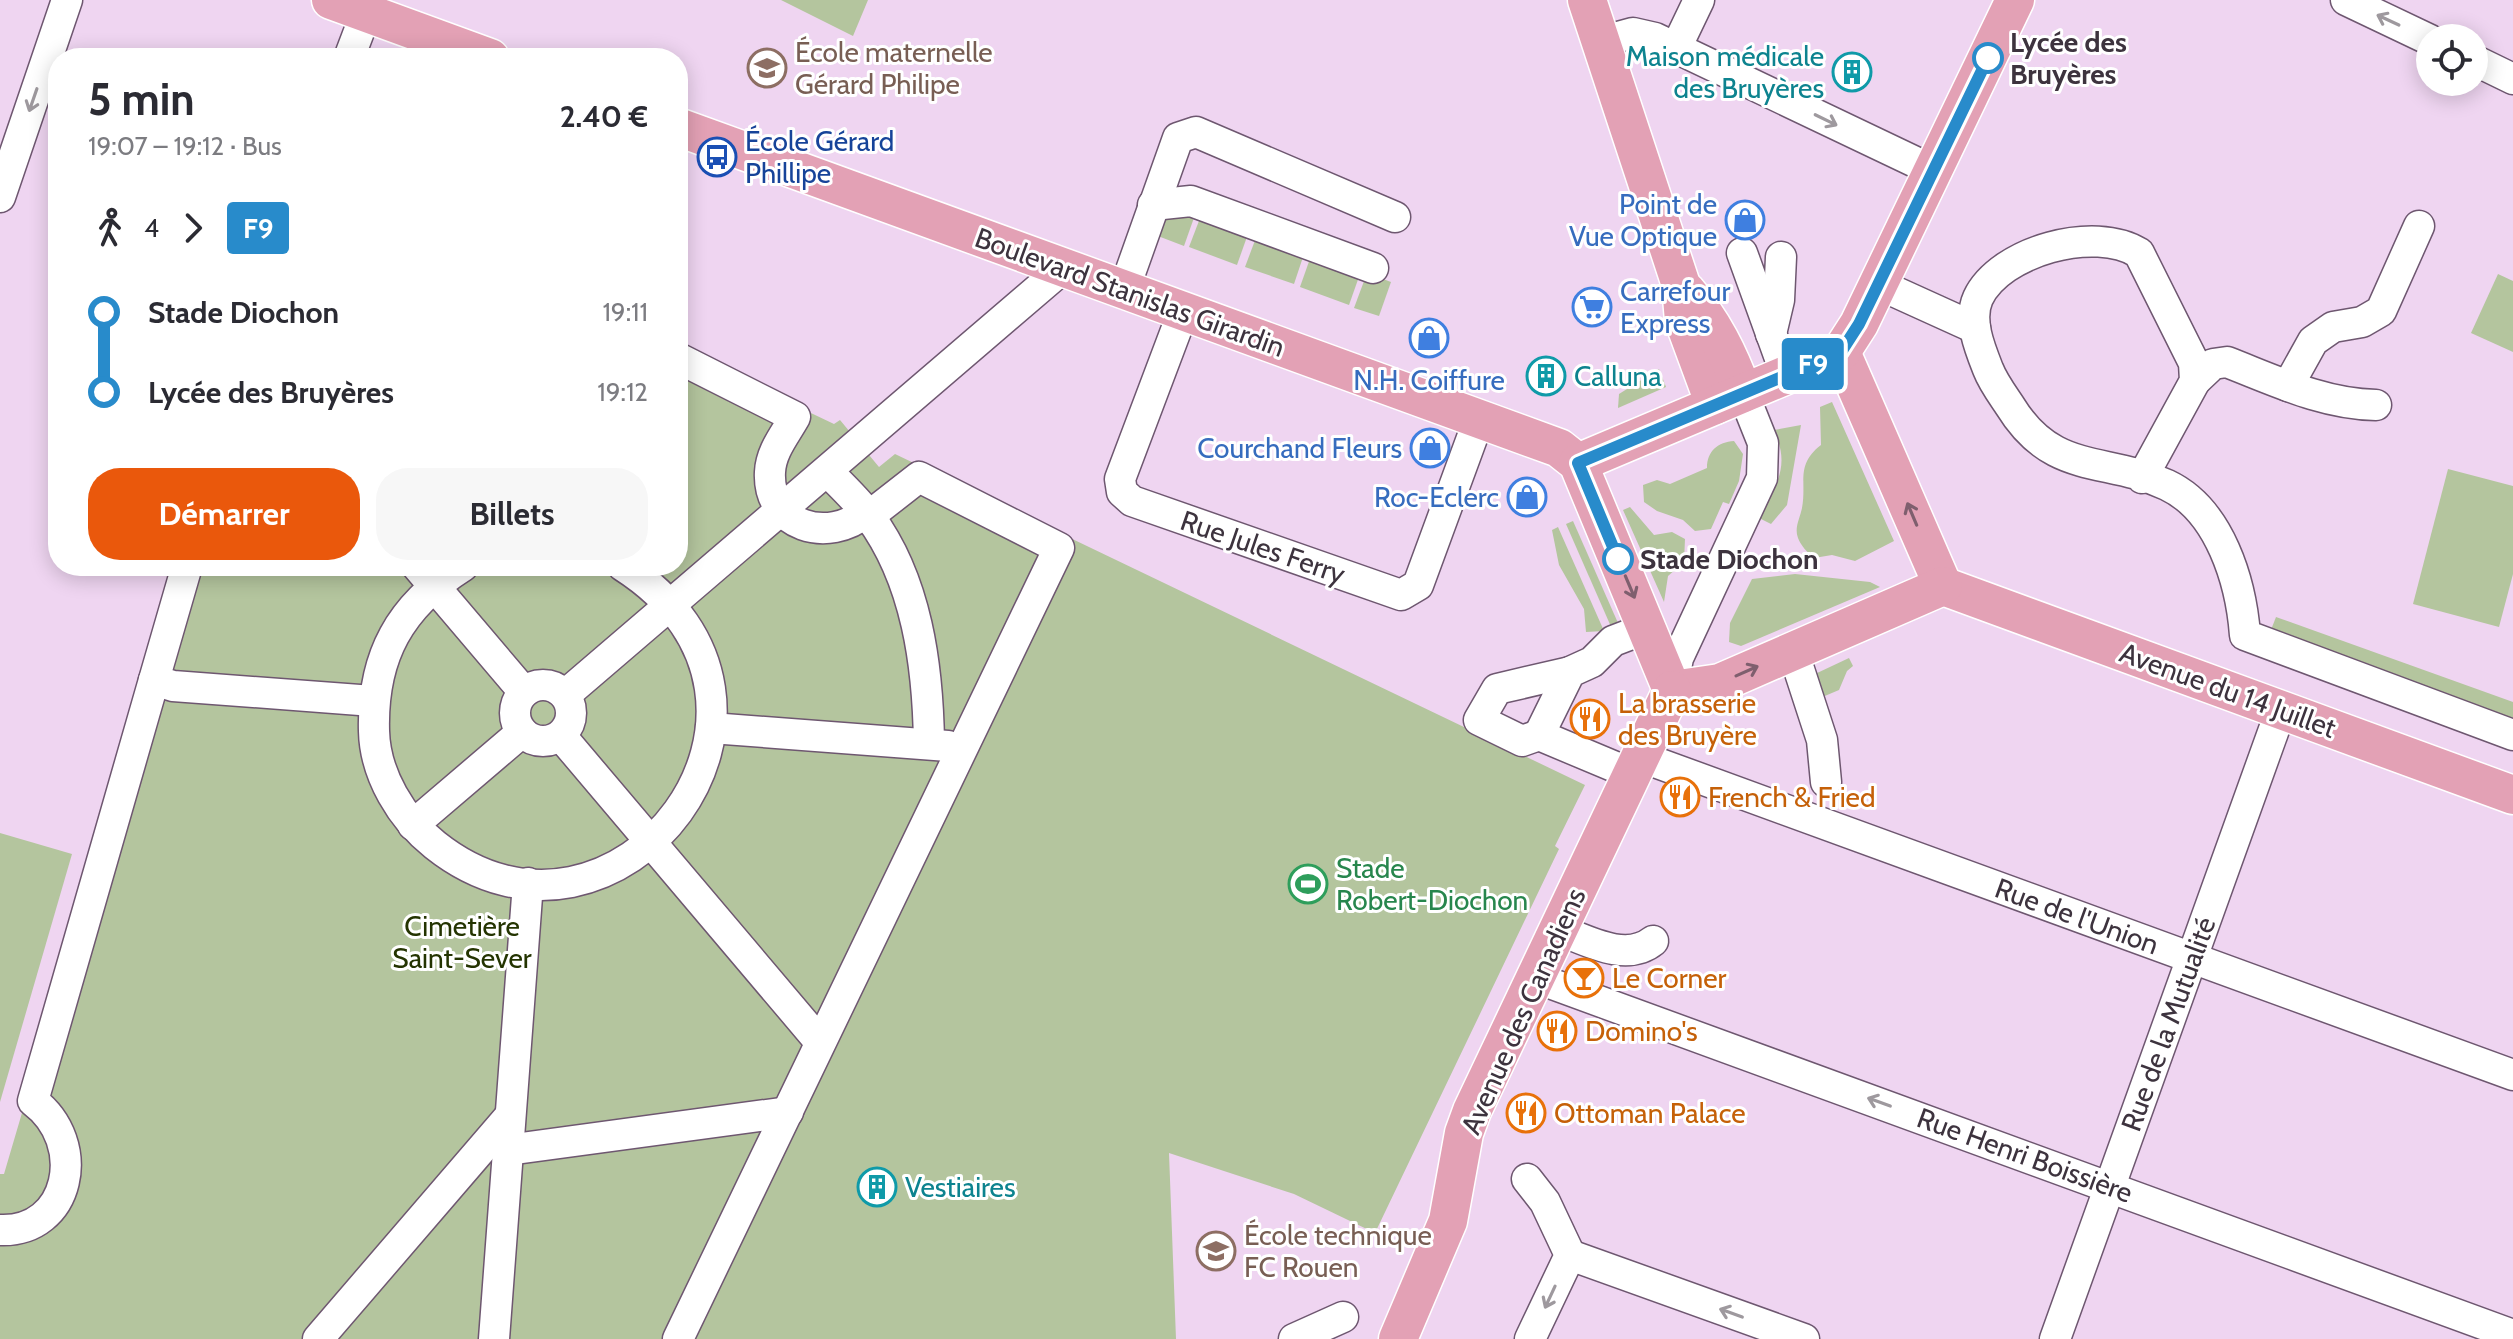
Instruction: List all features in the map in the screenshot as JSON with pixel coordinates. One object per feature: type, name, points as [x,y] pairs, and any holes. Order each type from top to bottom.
[{"type":"main road","points":[[331,0],[368,6],[467,48]]},
{"type":"main road","points":[[1587,0],[1681,285],[1684,321],[1729,399]]},
{"type":"main road","points":[[1841,352],[1943,586],[1720,683],[1672,690],[1578,463],[1841,352],[1878,284],[2015,0]]},
{"type":"main road","name":"Boulevard Stanislas Girardin","points":[[688,131],[1559,448],[1578,463]]},
{"type":"main road","name":"Avenue du 14 Juillet","points":[[1943,586],[2513,795]]},
{"type":"main road","name":"Avenue des Canadiens","points":[[1398,1339],[1448,1221],[1464,1133],[1672,690]]},
{"type":"street","points":[[51,48],[67,0]]},
{"type":"street","points":[[1676,48],[1699,0]]},
{"type":"street","points":[[2346,0],[2416,33]]},
{"type":"street","points":[[353,48],[368,6]]},
{"type":"street","points":[[1600,42],[1633,33],[1655,38],[1932,170]]},
{"type":"street","points":[[0,197],[48,56]]},
{"type":"street","points":[[2488,67],[2513,79]]},
{"type":"street","points":[[1124,290],[1178,138],[1196,132],[1395,217]]},
{"type":"street","points":[[1153,205],[1191,201],[1373,268]]},
{"type":"street","points":[[2288,386],[2313,341],[2333,327],[2362,322],[2381,311],[2419,226]]},
{"type":"street","points":[[2195,381],[2194,363],[2139,253],[2124,243],[2103,240],[2065,243],[2006,266],[1978,298],[1975,328],[1989,372],[2017,418],[2043,446],[2070,459],[2168,485],[2205,514],[2243,601],[2245,635],[2513,735]]},
{"type":"street","points":[[1742,253],[1786,375]]},
{"type":"street","points":[[1770,336],[1779,300],[1781,257]]},
{"type":"street","points":[[565,695],[1063,268]]},
{"type":"street","points":[[1878,284],[1975,328]]},
{"type":"street","name":"Rue Jules Ferry","points":[[1183,312],[1120,479],[1122,492],[1132,501],[1401,595],[1418,585],[1479,419]]},
{"type":"street","points":[[2142,478],[2195,381],[2213,364],[2227,362],[2288,386],[2349,404],[2376,405]]},
{"type":"street","points":[[678,1339],[1059,548],[919,477],[852,524],[831,530],[811,529],[793,522],[770,486],[770,470],[774,449],[795,417],[688,363]]},
{"type":"street","points":[[1672,690],[1678,658],[1762,478],[1763,443],[1729,399]]},
{"type":"street","points":[[827,471],[867,514],[888,546],[908,592],[922,649],[929,744]]},
{"type":"street","points":[[0,1230],[23,1226],[38,1218],[61,1192],[66,1175],[68,1158],[61,1133],[47,1112],[33,1101],[184,576]]},
{"type":"street","points":[[524,692],[425,576],[382,658],[373,701],[374,738],[383,775],[413,825],[448,856],[473,869],[528,883],[573,881],[615,867],[652,843],[682,811],[702,771],[711,728],[710,695],[703,662],[690,632],[671,604],[638,576]]},
{"type":"street","points":[[1539,735],[1570,672],[1592,662],[1613,641],[1647,628]]},
{"type":"street","points":[[1793,651],[1822,740],[1826,782]]},
{"type":"street","name":"Rue de l'Union","points":[[1570,672],[1497,689],[1479,720],[1522,741],[1539,735],[1636,766],[2192,958],[2513,1075]]},
{"type":"street","points":[[154,680],[173,686],[373,701]]},
{"type":"street","points":[[549,685],[565,695],[572,711],[571,720],[561,736],[536,741],[522,732],[515,716],[524,692],[532,687],[549,685]]},
{"type":"street","name":"Rue de la Mutualité","points":[[2055,1339],[2281,710]]},
{"type":"street","points":[[711,728],[962,748]]},
{"type":"street","points":[[413,825],[522,732]]},
{"type":"street","points":[[561,736],[820,1042]]},
{"type":"street","points":[[494,1339],[528,883]]},
{"type":"street","points":[[1559,930],[1613,950],[1645,948],[1653,941]]},
{"type":"street","name":"Rue Henri Boissière","points":[[1536,978],[2513,1335]]},
{"type":"street","points":[[508,1150],[788,1112]]},
{"type":"street","points":[[318,1339],[509,1117]]},
{"type":"street","points":[[1527,1179],[1545,1202],[1570,1255],[1804,1339]]},
{"type":"street","points":[[1530,1339],[1570,1255]]},
{"type":"street","points":[[1294,1339],[1343,1317]]},
{"type":"green space","points":[[781,0],[868,0],[853,36]]},
{"type":"green space","points":[[1158,212],[1196,212],[1184,246],[1150,233]]},
{"type":"green space","points":[[1202,213],[1249,231],[1237,265],[1189,247]]},
{"type":"green space","points":[[1257,235],[1305,251],[1294,284],[1245,267]]},
{"type":"green space","points":[[1312,253],[1361,271],[1349,305],[1300,287]]},
{"type":"green space","points":[[1367,273],[1391,282],[1379,316],[1354,308]]},
{"type":"green space","points":[[2498,274],[2513,281],[2513,352],[2471,333]]},
{"type":"green space","name":"Cimetière Saint-Sever","points":[[688,355],[834,424],[840,420],[879,467],[895,454],[1585,785],[1555,846],[1559,849],[1375,1233],[1294,1194],[1169,1153],[1176,1339],[0,1339],[0,1174],[4,1174],[180,576],[688,576]]},
{"type":"green space","points":[[1659,369],[1666,387],[1618,408],[1619,394]]},
{"type":"green space","points":[[1832,402],[1894,541],[1855,561],[1832,555],[1814,558],[1803,547],[1797,534],[1805,467],[1821,445],[1820,407]]},
{"type":"green space","points":[[1801,425],[1787,505],[1771,524],[1759,518],[1776,485],[1781,466],[1779,443],[1774,430]]},
{"type":"green space","points":[[1734,441],[1743,454],[1739,481],[1729,504],[1723,502],[1711,529],[1695,531],[1683,520],[1657,511],[1644,502],[1643,485],[1657,480],[1670,484],[1707,468],[1714,448]]},
{"type":"green space","points":[[2448,469],[2513,486],[2513,574],[2499,627],[2413,604]]},
{"type":"green space","points":[[1630,507],[1654,535],[1672,532],[1685,539],[1684,562],[1668,576],[1664,602],[1623,510]]},
{"type":"green space","points":[[1573,521],[1618,623],[1612,629],[1566,524]]},
{"type":"green space","points":[[1558,527],[1604,631],[1586,632],[1584,609],[1559,565],[1552,530]]},
{"type":"green space","points":[[1795,574],[1870,582],[1880,587],[1741,646],[1729,642],[1730,623],[1752,579]]},
{"type":"green space","points":[[2276,617],[2513,702],[2513,724],[2269,635]]},
{"type":"green space","points":[[1849,658],[1853,666],[1847,671],[1839,690],[1820,698],[1815,674]]},
{"type":"green space","points":[[0,833],[72,854],[0,1102]]},
{"type":"bus line","name":"F9","points":[[1618,559],[1578,463],[1841,352],[1859,324],[1988,58]]},
{"type":"place","name":"Lycée des Bruyères","points":[[1988,58]]},
{"type":"place","name":"École maternelle Gérard Philipe","points":[[767,68]]},
{"type":"place","name":"Maison médicale des Bruyères","points":[[1852,72]]},
{"type":"place","name":"École Gérard Phillipe","points":[[717,157]]},
{"type":"place","name":"Point de Vue Optique","points":[[1745,220]]},
{"type":"place","name":"Carrefour Express","points":[[1592,307]]},
{"type":"place","name":"N.H. Coiffure","points":[[1429,338]]},
{"type":"place","name":"Calluna","points":[[1546,376]]},
{"type":"place","name":"Courchand Fleurs","points":[[1430,448]]},
{"type":"place","name":"Roc-Eclerc","points":[[1527,497]]},
{"type":"place","name":"Stade Diochon","points":[[1618,559]]},
{"type":"place","name":"La brasserie des Bruyère","points":[[1590,719]]},
{"type":"place","name":"French & Fried","points":[[1680,797]]},
{"type":"place","name":"Stade Robert-Diochon","points":[[1308,884]]},
{"type":"place","name":"Le Corner","points":[[1584,978]]},
{"type":"place","name":"Domino's","points":[[1557,1031]]},
{"type":"place","name":"Ottoman Palace","points":[[1526,1113]]},
{"type":"place","name":"Vestiaires","points":[[877,1187]]},
{"type":"place","name":"École technique FC Rouen","points":[[1216,1251]]}]
